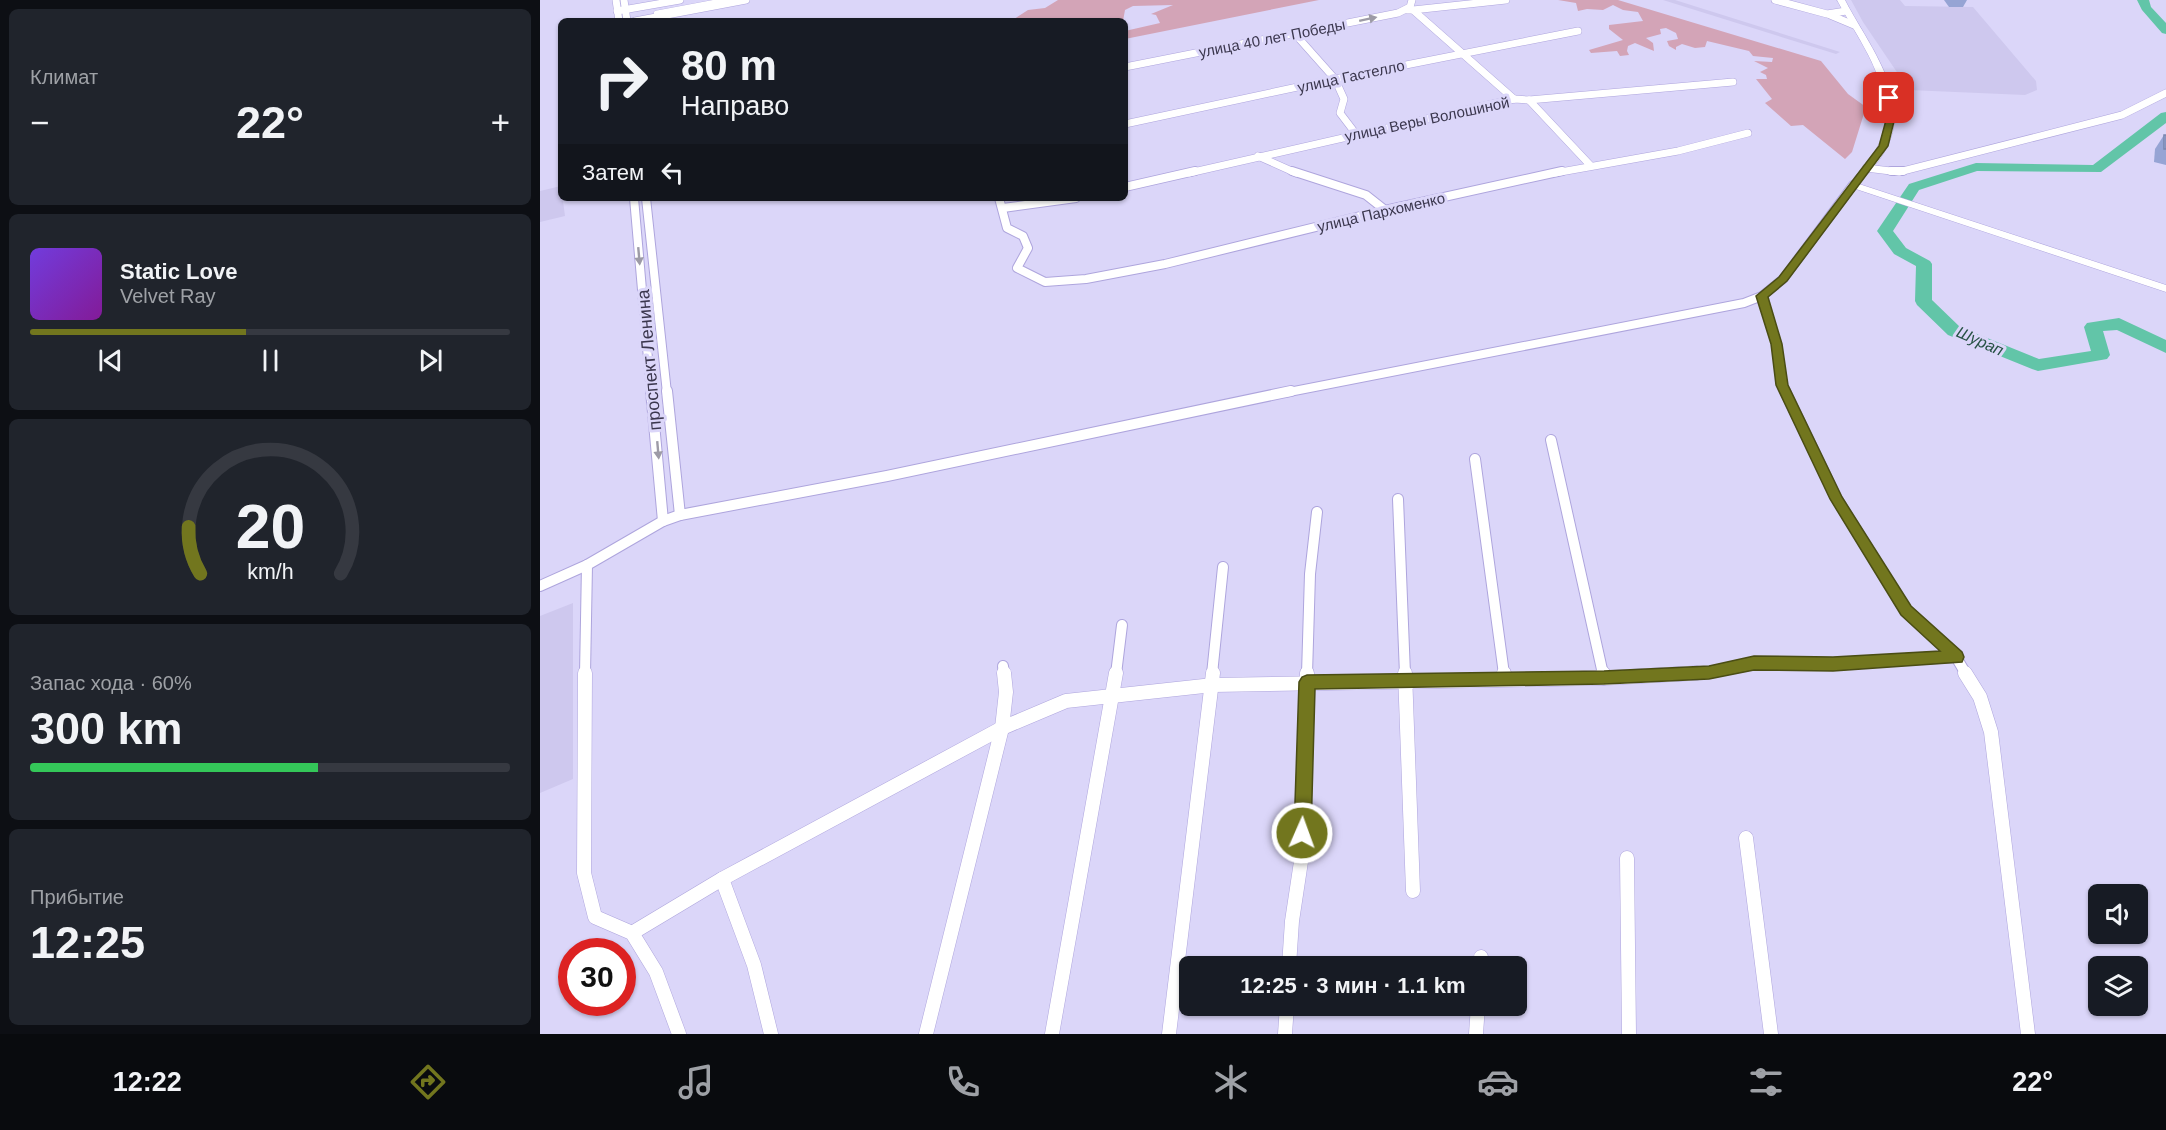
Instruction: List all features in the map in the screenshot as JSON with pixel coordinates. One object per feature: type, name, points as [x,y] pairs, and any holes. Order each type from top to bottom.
[{"type":"main road","points":[[1841,0],[1881,75],[1892,113],[1883,146],[1853,185],[2166,289]]},
{"type":"street","points":[[616,0],[618,18]]},
{"type":"street","points":[[624,0],[627,18]]},
{"type":"street","points":[[617,11],[680,0]]},
{"type":"street","points":[[704,0],[656,11],[725,0]]},
{"type":"street","points":[[651,18],[746,0]]},
{"type":"street","points":[[1412,0],[1410,10],[1514,99]]},
{"type":"street","name":"улица 40 лет Победы","points":[[1128,66],[1410,10],[1506,0]]},
{"type":"street","points":[[1775,0],[1827,14],[1854,25]]},
{"type":"street","points":[[1827,14],[1846,11]]},
{"type":"street","name":"улица Гастелло","points":[[1128,123],[1461,53],[1578,31]]},
{"type":"street","points":[[1295,34],[1335,79],[1344,99],[1340,113],[1356,134]]},
{"type":"street","name":"улица Веры Волошиной","points":[[1128,187],[1514,99],[1529,100],[1733,82]]},
{"type":"street","points":[[1866,168],[1899,172],[2122,115],[2166,93]]},
{"type":"street","points":[[1529,100],[1590,165]]},
{"type":"street","name":"улица Пархоменко","points":[[1003,208],[1007,228],[1023,236],[1028,248],[1017,268],[1045,282],[1086,279],[1165,264],[1385,210],[1590,165],[1678,151],[1748,133]]},
{"type":"street","points":[[1258,156],[1279,166],[1366,195],[1385,210]]},
{"type":"street","points":[[540,586],[587,565],[663,522],[680,515],[887,476],[1306,388],[1744,303],[1762,296],[1783,279],[1853,185]]},
{"type":"street","name":"проспект Ленина","points":[[634,201],[663,522]]},
{"type":"street","name":"проспект Ленина","points":[[646,201],[680,515]]},
{"type":"street","points":[[1000,201],[1003,208],[1054,201]]},
{"type":"street","points":[[1762,296],[1776,344],[1782,385],[1837,499],[1906,610],[1956,657],[1980,697],[1991,732],[2028,1034]]},
{"type":"street","points":[[1551,440],[1604,678]]},
{"type":"street","points":[[1474,459],[1505,678]]},
{"type":"street","points":[[1398,499],[1413,891]]},
{"type":"street","points":[[1290,956],[1292,921],[1302,855],[1310,574],[1317,512]]},
{"type":"street","points":[[587,565],[583,769],[584,873],[595,917],[632,933],[656,972],[679,1034]]},
{"type":"street","points":[[1169,1034],[1185,887],[1213,685],[1223,567]]},
{"type":"street","points":[[1052,1034],[1078,876],[1115,695],[1122,625]]},
{"type":"street","points":[[632,933],[722,879],[1002,728],[1066,701],[1213,685],[1604,678],[1709,672],[1754,663],[1833,664],[1956,657]]},
{"type":"street","points":[[926,1034],[1002,728],[1006,692],[1003,666]]},
{"type":"street","points":[[1746,838],[1771,1034]]},
{"type":"street","points":[[1627,858],[1629,1034]]},
{"type":"street","points":[[722,879],[754,965],[771,1034]]},
{"type":"street","points":[[1285,1034],[1286,1016]]},
{"type":"street","points":[[1476,1034],[1477,1016]]},
{"type":"shaded area","points":[[1058,0],[1319,0],[1128,38],[1128,30],[1160,23],[1156,15],[1151,14],[1173,5],[1133,6],[1125,10],[1124,18],[1016,18],[1028,10],[1045,8]]},
{"type":"shaded area","points":[[1558,0],[1618,0],[1821,61],[1848,94],[1866,107],[1852,152],[1845,159],[1803,125],[1791,126],[1765,103],[1772,99],[1756,79],[1767,79],[1766,75],[1760,72],[1768,68],[1754,61],[1772,62],[1773,58],[1753,56],[1749,51],[1707,41],[1705,47],[1695,48],[1682,44],[1676,47],[1676,50],[1669,46],[1667,41],[1678,39],[1676,33],[1666,28],[1660,29],[1661,34],[1646,38],[1653,43],[1654,51],[1635,43],[1628,46],[1629,55],[1620,56],[1617,51],[1591,53],[1589,50],[1623,40],[1609,29],[1609,25],[1643,21],[1638,12],[1623,10],[1613,5],[1603,10],[1578,11],[1576,3]]},
{"type":"shaded area","points":[[1663,0],[1675,0],[1840,52],[1836,54]]},
{"type":"shaded area","points":[[1851,0],[1900,0],[1905,6],[1973,7],[2036,81],[2037,90],[2025,95],[1909,90],[1863,22]]},
{"type":"shaded area","points":[[558,187],[558,201],[563,201],[565,216],[540,222],[540,191]]},
{"type":"shaded area","points":[[573,603],[573,779],[540,793],[540,616]]},
{"type":"building","points":[[2164,135],[2166,135],[2166,149],[2164,149]]},
{"type":"waterway","name":"Шурап","points":[[2143,0],[2146,8],[2166,30]]},
{"type":"waterway","name":"Шурап","points":[[2166,116],[2096,169],[1976,167],[1914,187],[1885,231],[1900,251],[1924,264],[1923,301],[1954,331],[2038,365],[2101,355],[2093,327],[2119,324],[2166,347]]},
{"type":"route","points":[[1302,833],[1307,682],[1604,678],[1709,672],[1754,663],[1833,664],[1956,657],[1906,610],[1837,499],[1782,385],[1776,344],[1762,296],[1783,279],[1883,146],[1892,113],[1889,98]]}]
